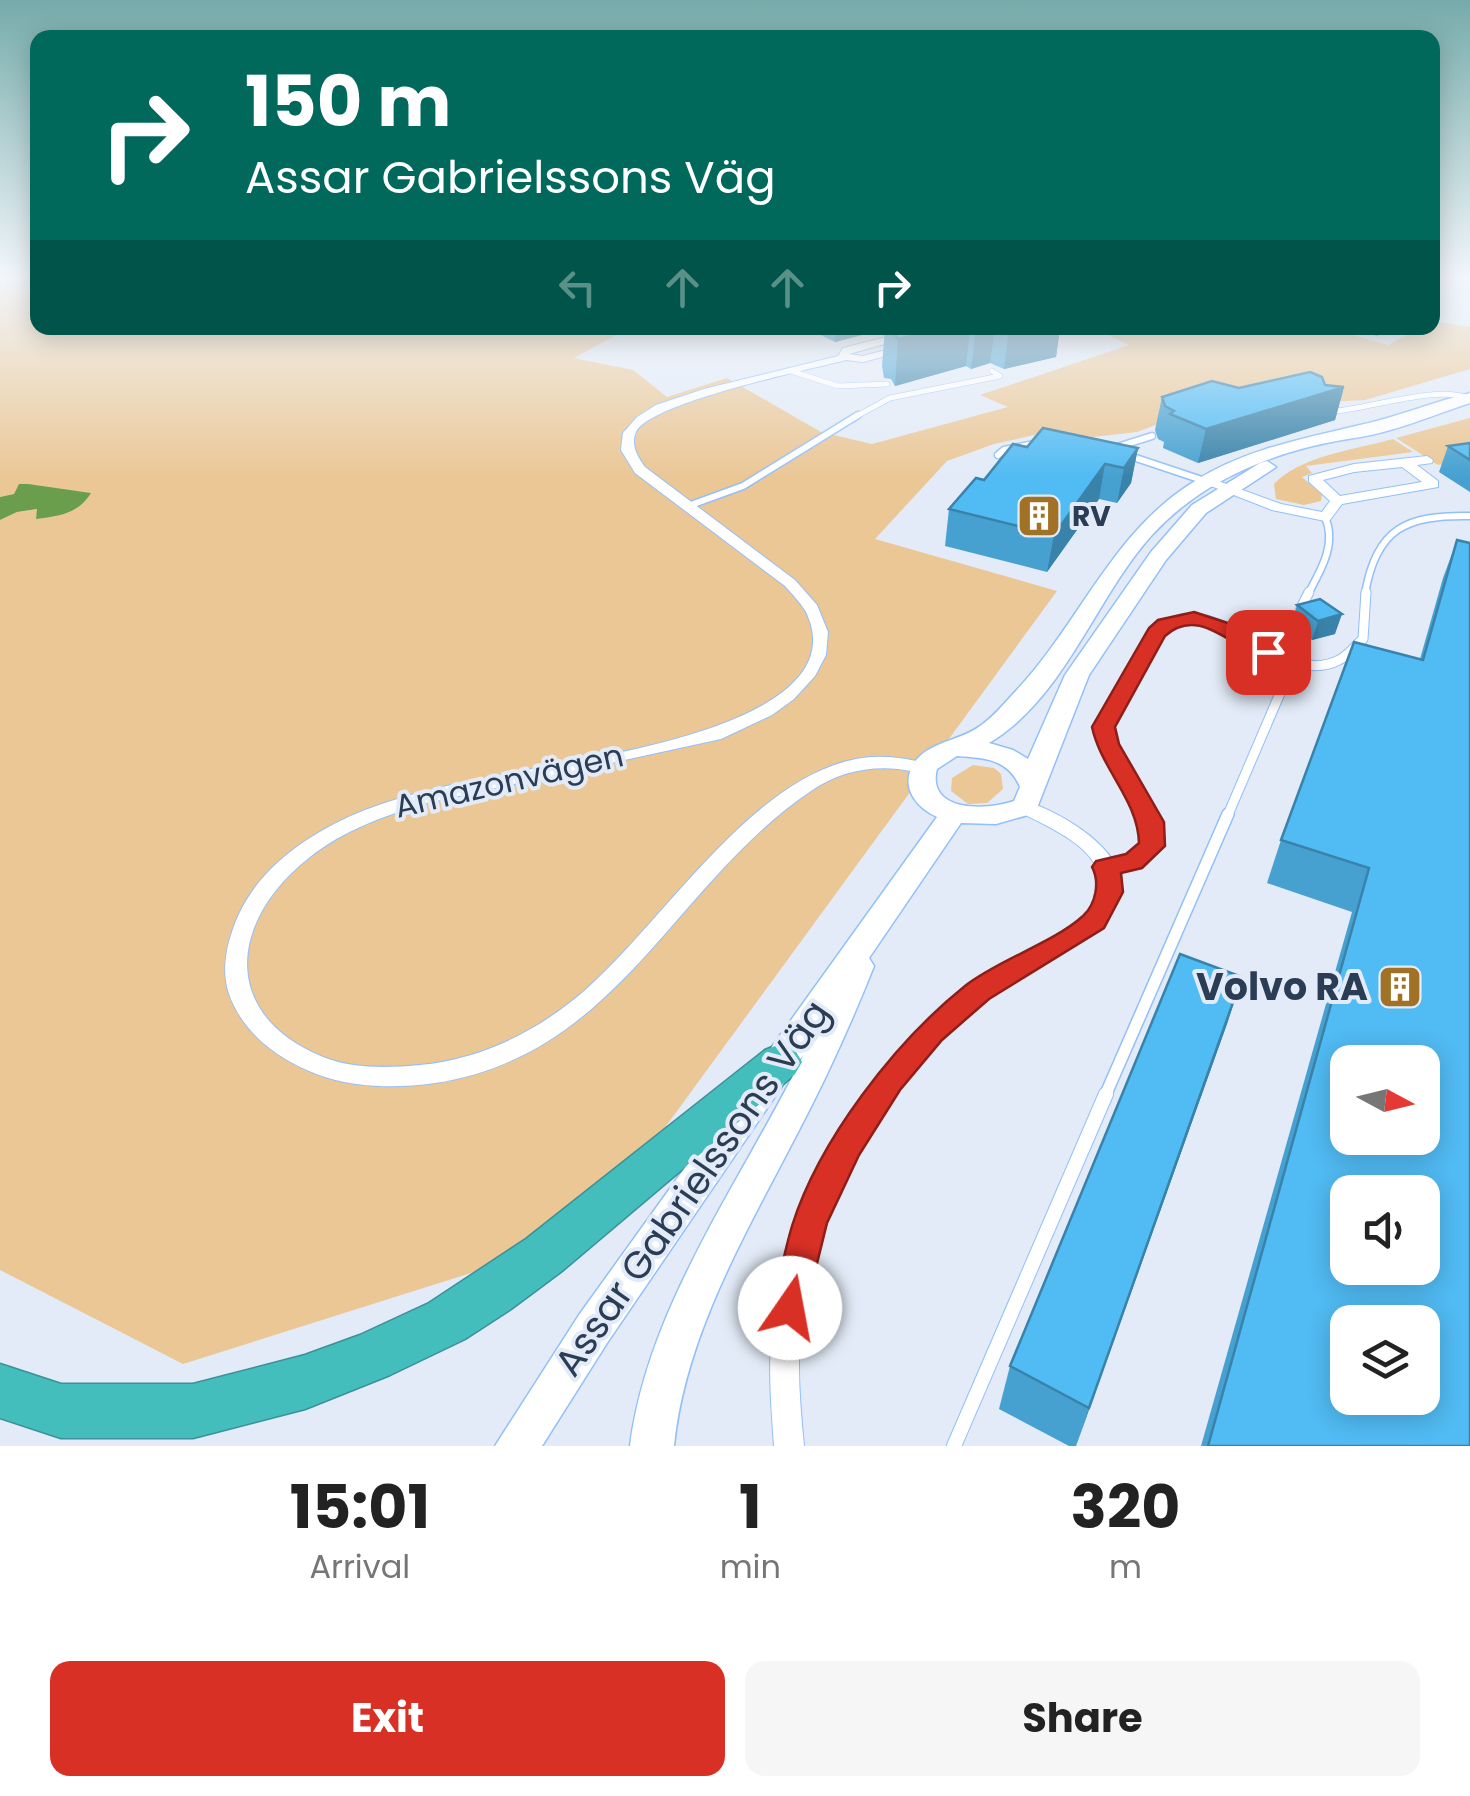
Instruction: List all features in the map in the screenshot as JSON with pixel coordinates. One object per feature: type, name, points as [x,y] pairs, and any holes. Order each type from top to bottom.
[{"type":"highway","points":[[0,1391],[62,1411],[193,1411],[304,1382],[371,1357],[447,1321],[518,1274],[780,1062]]},
{"type":"street","name":"Amazonvägen","points":[[908,342],[863,359],[846,357],[673,402],[633,427],[627,441],[630,456],[640,470],[790,583],[810,604],[817,618],[820,644],[814,665],[800,686],[765,714],[722,732],[420,798],[366,816],[317,842],[272,879],[240,930],[234,956],[239,993],[246,1010],[266,1035],[312,1063],[378,1076],[434,1074],[500,1055],[550,1030],[595,994],[751,830],[798,793],[838,769],[857,764],[886,762],[924,768]]},
{"type":"street","points":[[1364,430],[1267,452],[1205,481],[1175,501],[1144,530],[1034,688],[988,733],[960,749],[934,757],[924,768],[922,784],[926,792],[954,813],[993,819],[1028,794],[1077,675],[1158,556],[1199,509],[1283,459],[1470,398]]},
{"type":"street","points":[[1337,501],[1314,479],[1427,460]]},
{"type":"street","points":[[1205,481],[1277,507],[1325,517],[1337,501],[1434,484],[1406,462]]},
{"type":"street","points":[[788,1446],[782,1404],[785,1338],[795,1278],[810,1223],[846,1146],[889,1082],[932,1032],[978,991],[1094,922],[1110,892],[1110,876],[1086,843],[1028,794],[1022,767],[983,749],[960,749]]},
{"type":"street","name":"Assar Gabrielssons Väg","points":[[517,1446],[954,813]]},
{"type":"street","name":"Assar Gabrielssons Väg","points":[[652,1446],[678,1344],[702,1280],[838,1024],[870,932]]},
{"type":"lane","points":[[791,371],[842,386],[886,384]]},
{"type":"lane","points":[[688,506],[771,470],[866,408],[890,398],[1000,376],[992,371]]},
{"type":"lane","points":[[1318,412],[1359,410],[1430,392],[1456,392],[1470,398]]},
{"type":"lane","points":[[1112,449],[1152,436]]},
{"type":"lane","points":[[998,455],[1004,450],[1058,440]]},
{"type":"lane","points":[[1098,444],[1205,481]]},
{"type":"lane","points":[[1105,867],[1133,862],[1152,846],[1151,822],[1107,744],[1104,727],[1156,632],[1179,621],[1212,622],[1293,663],[1329,665],[1351,655],[1363,639],[1361,601],[1384,537],[1401,526],[1470,516]]},
{"type":"lane","points":[[1302,608],[1331,540],[1332,526],[1325,517]]},
{"type":"lane","points":[[954,1446],[1025,1274],[1201,884],[1293,663]]},
{"type":"shaded area","points":[[0,342],[602,342],[574,358],[633,370],[667,397],[727,378],[821,432],[872,444],[1008,407],[980,395],[1129,345],[1124,342],[1470,342],[1470,369],[1365,400],[1198,409],[1137,432],[1093,437],[1064,432],[1039,434],[994,444],[947,461],[875,539],[1057,591],[585,1237],[183,1364],[0,1270],[0,520],[38,509],[36,518],[91,493],[20,484],[14,494],[0,497]]},
{"type":"shaded area","points":[[1470,418],[1470,460],[1438,465],[1396,438]]},
{"type":"shaded area","points":[[1393,439],[1413,452],[1306,466],[1312,473],[1302,477],[1322,495],[1321,501],[1304,505],[1276,499],[1274,484],[1298,467]]},
{"type":"shaded area","points":[[19,484],[91,493],[80,506],[60,515],[36,519],[37,509],[0,520],[0,497],[14,494]]},
{"type":"shaded area","points":[[973,765],[994,768],[1001,774],[1003,789],[987,803],[968,804],[951,791],[952,778]]},
{"type":"building","points":[[1310,372],[1322,377],[1325,385],[1344,387],[1206,429],[1170,414],[1174,411],[1165,406],[1162,397],[1212,381],[1239,388]]},
{"type":"building","points":[[1043,428],[1138,448],[1124,468],[1105,464],[1054,535],[949,509],[976,478],[984,480],[1013,444],[1027,447]]},
{"type":"building","points":[[1470,443],[1470,460],[1448,446]]},
{"type":"building","name":"Volvo RA","points":[[1457,540],[1470,543],[1470,1446],[1208,1446],[1369,868],[1281,840],[1354,642],[1423,660]]},
{"type":"building","points":[[1320,599],[1342,614],[1318,621],[1297,605]]},
{"type":"building","points":[[1180,954],[1242,977],[1089,1408],[1010,1366]]},
{"type":"place","name":"RV","points":[[1039,516]]},
{"type":"place","name":"Volvo RA","points":[[1400,987]]},
{"type":"route","points":[[790,1308],[810,1223],[846,1146],[889,1082],[932,1032],[978,991],[1094,922],[1110,892],[1110,876],[1105,867],[1133,862],[1152,846],[1151,822],[1107,744],[1104,727],[1156,632],[1165,625],[1194,618],[1236,632],[1268,652]]}]
